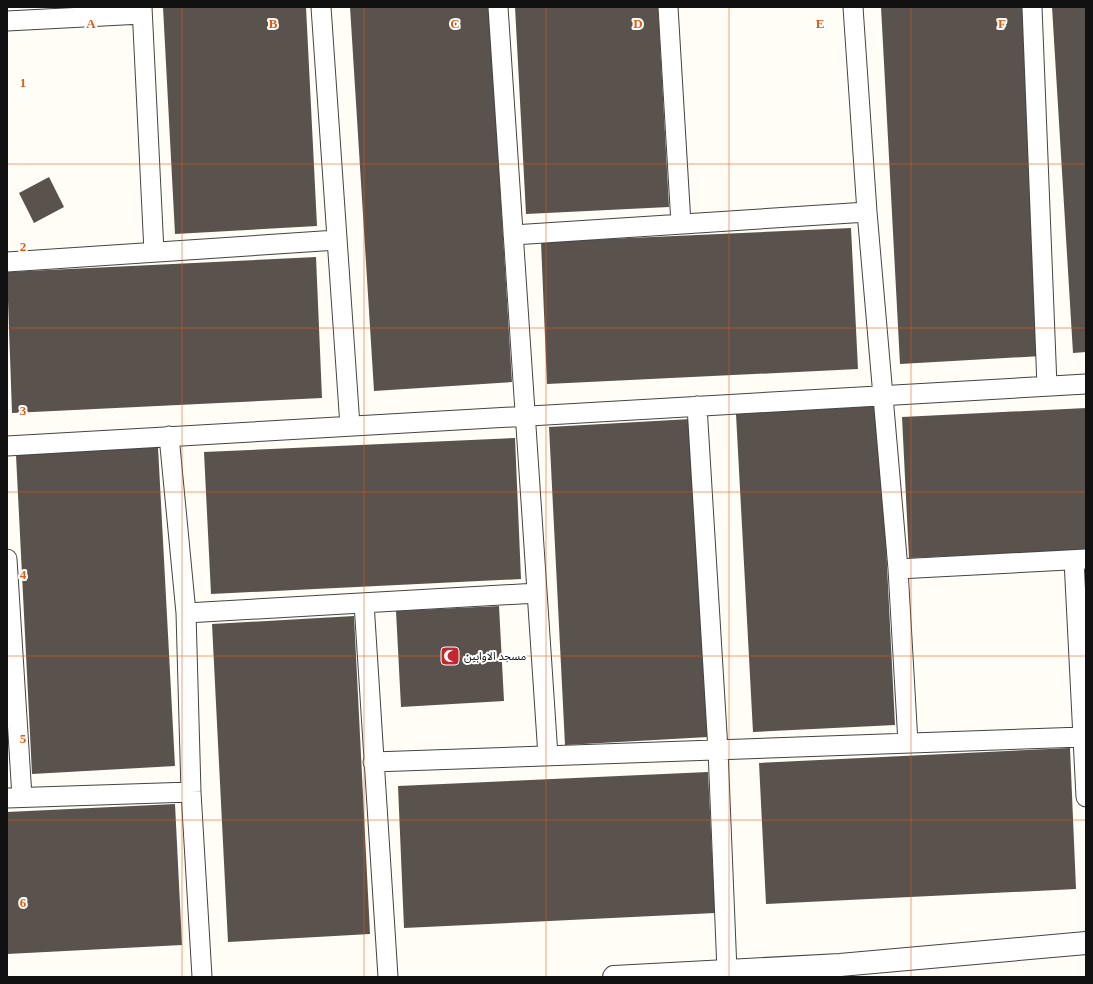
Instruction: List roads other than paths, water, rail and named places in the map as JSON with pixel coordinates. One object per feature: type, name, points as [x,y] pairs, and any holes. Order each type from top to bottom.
[{"type":"street","points":[[321,7],[350,426]]},
{"type":"street","points":[[498,7],[548,756]]},
{"type":"street","points":[[668,7],[681,224]]},
{"type":"street","points":[[854,7],[867,212],[898,569],[908,743]]},
{"type":"street","points":[[1032,7],[1047,386]]},
{"type":"street","points":[[7,22],[142,10],[154,252]]},
{"type":"street","points":[[513,235],[867,212]]},
{"type":"street","points":[[7,262],[337,240]]},
{"type":"street","points":[[7,446],[1086,384]]},
{"type":"street","points":[[697,406],[718,750],[727,972]]},
{"type":"street","points":[[169,436],[186,613],[191,792],[202,977]]},
{"type":"street","points":[[7,559],[14,797],[191,792]]},
{"type":"street","points":[[898,569],[1080,560],[1083,737],[1086,797]]},
{"type":"street","points":[[186,613],[537,593]]},
{"type":"street","points":[[364,603],[373,762],[388,977]]},
{"type":"street","points":[[373,762],[1083,737]]},
{"type":"street","points":[[614,977],[727,972],[840,971],[1086,943]]},
{"type":"place","name":"مسجد الاوابين","points":[[450,656]]}]
